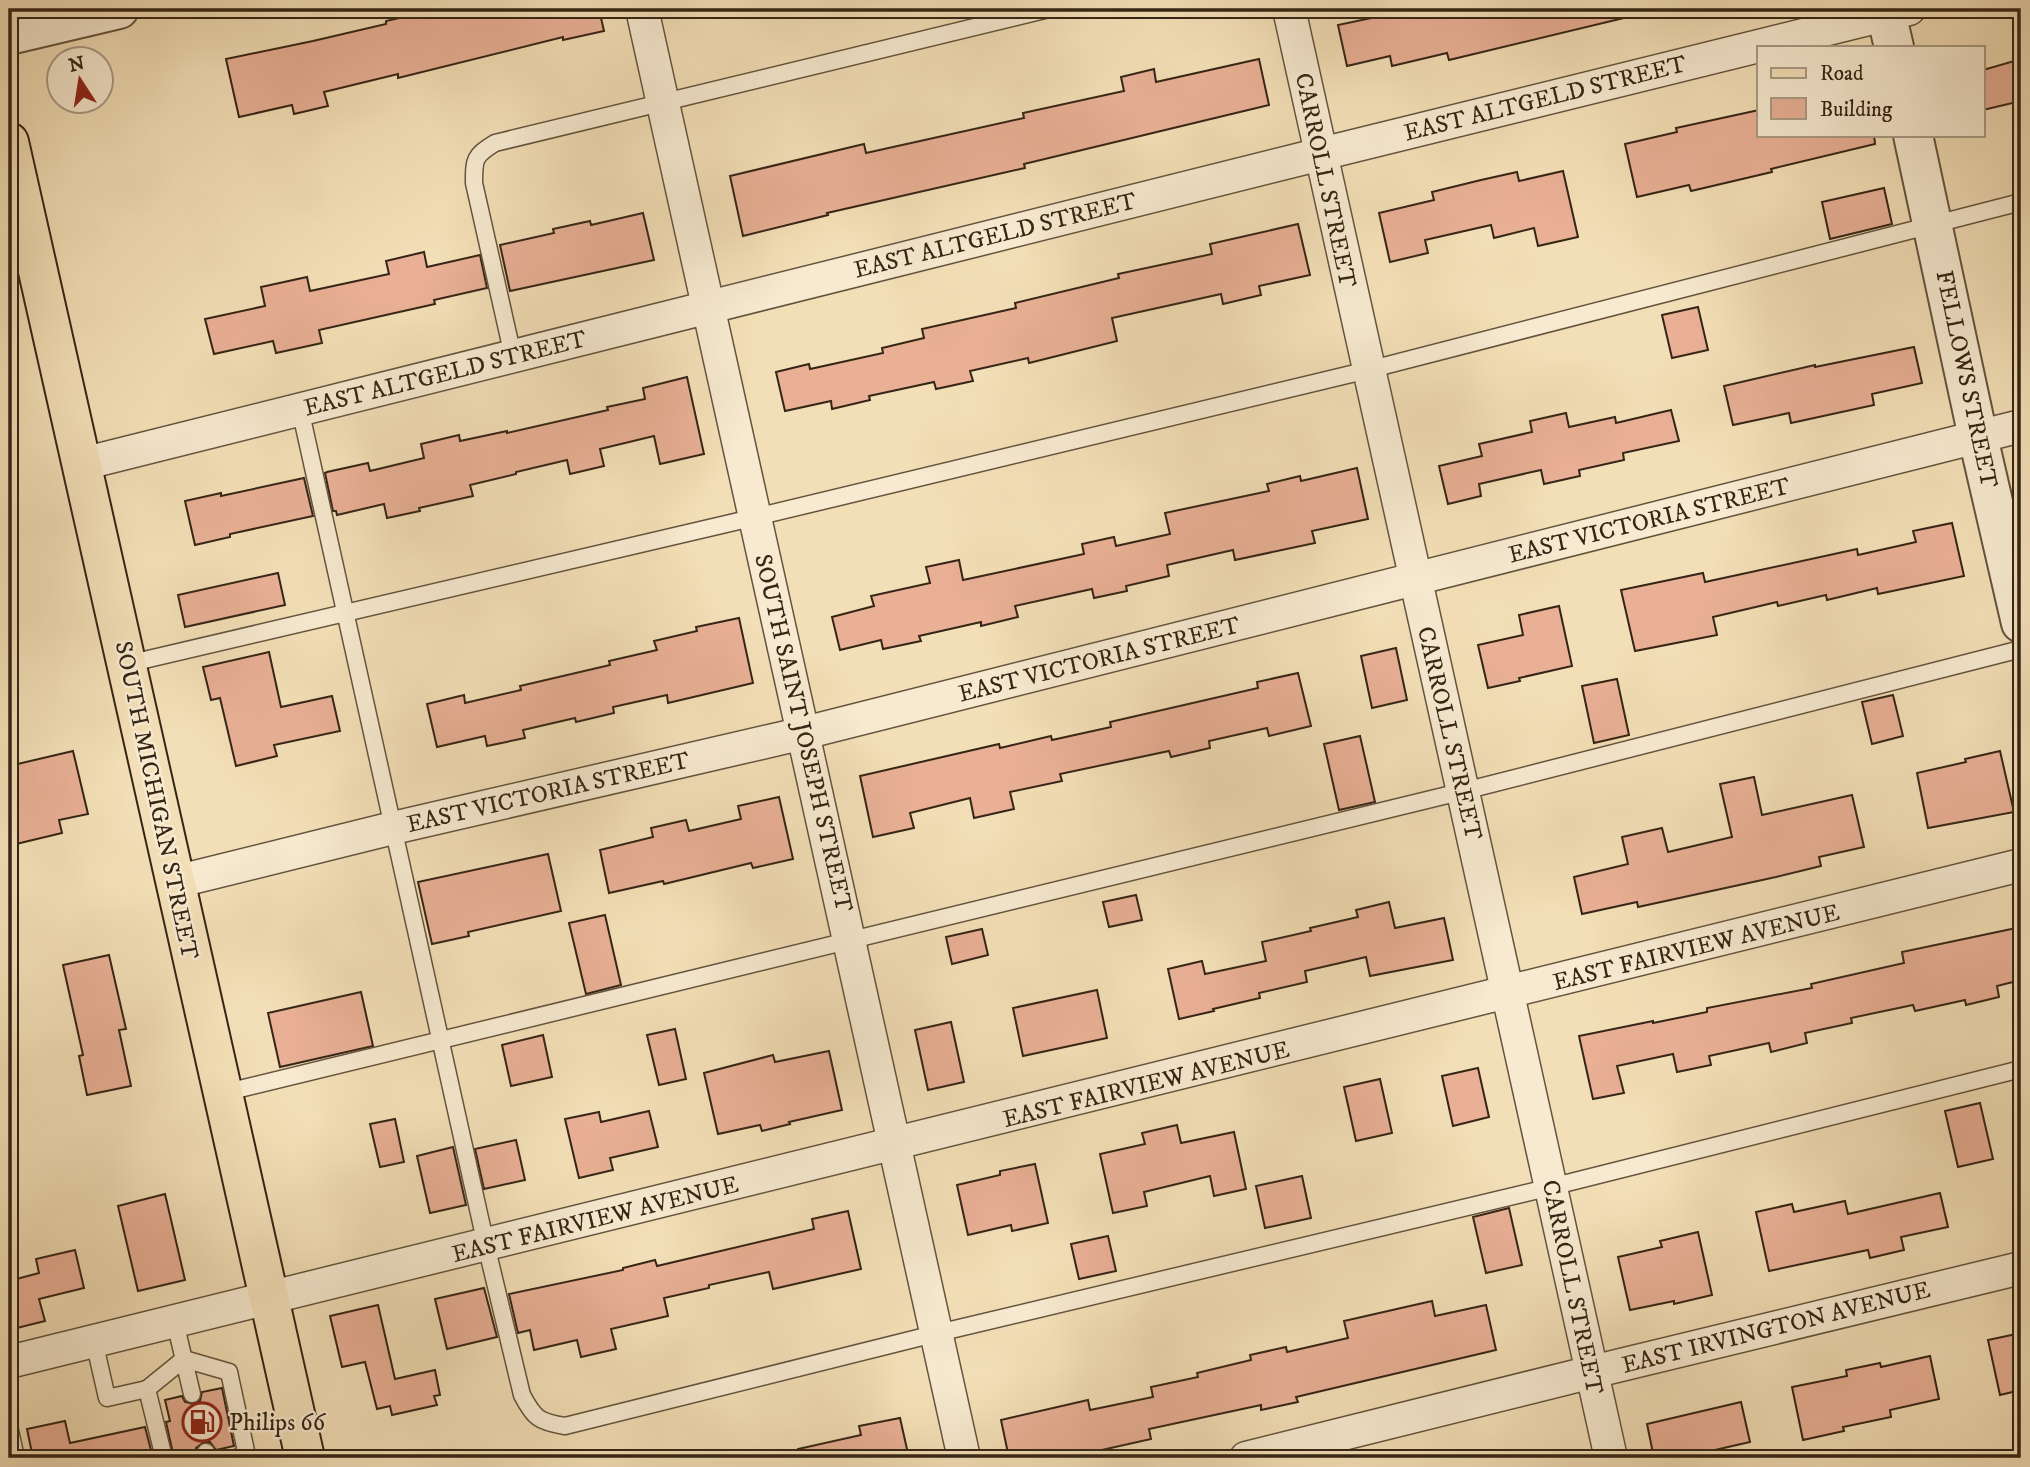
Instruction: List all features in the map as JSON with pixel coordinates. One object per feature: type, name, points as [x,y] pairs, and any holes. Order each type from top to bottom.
[{"type":"main road","name":"SOUTH MICHIGAN STREET","points":[[9,142],[305,1458]]},
{"type":"street","points":[[9,35],[118,9]]},
{"type":"street","name":"SOUTH SAINT JOSEPH STREET","points":[[642,9],[964,1458]]},
{"type":"street","name":"CARROLL STREET","points":[[1289,9],[1611,1458]]},
{"type":"street","name":"EAST ALTGELD STREET","points":[[1783,46],[1894,20]]},
{"type":"street","name":"EAST ALTGELD STREET","points":[[82,464],[1321,154],[1757,52]]},
{"type":"street","name":"FELLOWS STREET","points":[[1913,136],[2021,623]]},
{"type":"street","name":"EAST VICTORIA STREET","points":[[175,882],[393,828],[804,733],[2021,426]]},
{"type":"street","name":"EAST FAIRVIEW AVENUE","points":[[9,1362],[1509,995],[2021,865]]},
{"type":"street","name":"EAST IRVINGTON AVENUE","points":[[1246,1458],[2021,1268]]},
{"type":"lane","points":[[513,356],[474,183],[474,168],[479,153],[495,143],[1049,9]]},
{"type":"lane","points":[[127,664],[1368,370],[2021,202]]},
{"type":"lane","points":[[300,409],[486,1245],[523,1395],[532,1414],[546,1423],[565,1426],[938,1333],[1551,1187],[2021,1069]]},
{"type":"lane","points":[[223,1094],[1464,791],[2021,649]]},
{"type":"lane","points":[[175,1322],[192,1394]]},
{"type":"lane","points":[[94,1341],[107,1398],[147,1389],[184,1359]]},
{"type":"lane","points":[[184,1359],[229,1372],[246,1451],[237,1458]]},
{"type":"lane","points":[[147,1389],[164,1458]]},
{"type":"lane","points":[[9,1426],[16,1458]]},
{"type":"building","points":[[439,9],[599,9],[604,31],[563,40],[563,37],[398,78],[398,74],[324,92],[328,106],[294,114],[292,105],[239,117],[226,59],[386,24],[386,21]]},
{"type":"building","points":[[1424,9],[1425,15],[1453,9],[1623,9],[1624,18],[1449,60],[1447,53],[1392,66],[1390,56],[1347,66],[1338,25]]},
{"type":"building","points":[[1259,59],[1269,105],[1024,164],[1025,168],[827,213],[828,215],[743,236],[730,176],[864,144],[866,153],[1024,118],[1023,113],[1124,91],[1121,77],[1154,69],[1156,82]]},
{"type":"building","points":[[2021,59],[2021,101],[1984,110],[1984,70]]},
{"type":"building","points":[[1757,110],[1757,136],[1874,136],[1875,144],[1691,191],[1689,185],[1637,197],[1625,144],[1677,132],[1676,128]]},
{"type":"building","points":[[1563,171],[1578,237],[1538,246],[1534,228],[1494,238],[1491,225],[1425,240],[1428,253],[1390,262],[1379,213],[1434,200],[1432,192],[1481,180],[1517,172],[1519,181]]},
{"type":"building","points":[[1884,188],[1892,224],[1830,239],[1822,202]]},
{"type":"building","points":[[643,213],[654,260],[510,291],[500,245],[554,233],[553,229],[590,221],[591,225]]},
{"type":"building","points":[[1298,224],[1310,275],[1259,286],[1261,295],[1223,304],[1221,294],[1112,318],[1117,341],[1029,363],[1028,358],[970,371],[973,381],[936,389],[934,382],[869,396],[870,400],[832,409],[831,401],[785,411],[776,372],[809,364],[810,369],[883,353],[882,348],[924,338],[922,329],[1016,308],[1015,303],[1119,278],[1118,274],[1212,254],[1210,244]]},
{"type":"building","points":[[424,252],[427,267],[480,255],[487,288],[434,300],[435,304],[319,330],[322,343],[276,353],[273,341],[214,354],[205,319],[265,306],[261,287],[307,277],[310,291],[389,274],[386,261]]},
{"type":"building","points":[[1698,307],[1708,350],[1672,358],[1662,315]]},
{"type":"building","points":[[1914,347],[1922,383],[1872,394],[1874,405],[1791,423],[1789,413],[1733,425],[1724,386],[1815,365]]},
{"type":"building","points":[[687,377],[704,454],[660,464],[654,436],[600,449],[604,466],[570,474],[567,460],[516,472],[470,485],[473,496],[419,508],[420,511],[387,518],[384,504],[337,515],[336,511],[333,511],[325,473],[327,472],[368,463],[370,471],[424,458],[421,444],[459,435],[460,441],[507,433],[608,410],[607,407],[645,399],[643,388]]},
{"type":"building","points":[[1671,410],[1679,441],[1623,453],[1624,460],[1579,470],[1580,476],[1544,484],[1541,470],[1479,484],[1481,496],[1448,504],[1439,466],[1482,456],[1479,444],[1532,432],[1530,421],[1566,413],[1569,427],[1615,417],[1616,423]]},
{"type":"building","points":[[1357,468],[1368,519],[1312,531],[1315,543],[1235,560],[1233,550],[1167,565],[1169,576],[1126,586],[1127,591],[1094,598],[1092,589],[1015,606],[1018,617],[919,636],[921,641],[883,649],[881,640],[840,650],[832,617],[874,606],[871,596],[930,583],[926,567],[959,560],[963,580],[1084,554],[1082,544],[1114,537],[1116,546],[1170,534],[1165,513],[1269,491],[1267,484],[1300,476],[1301,481]]},
{"type":"building","points":[[304,478],[313,516],[230,534],[230,537],[195,545],[185,501]]},
{"type":"building","points":[[1952,523],[1964,576],[1878,594],[1877,588],[1827,600],[1826,595],[1778,606],[1777,602],[1713,617],[1717,635],[1635,651],[1621,590],[1703,573],[1705,582],[1857,549],[1858,555],[1916,542],[1913,531]]},
{"type":"building","points":[[278,573],[285,605],[185,627],[178,595]]},
{"type":"building","points":[[1559,606],[1572,666],[1488,688],[1478,645],[1523,635],[1519,615]]},
{"type":"building","points":[[739,618],[753,683],[668,703],[667,695],[613,707],[614,713],[576,722],[575,718],[523,730],[525,738],[487,746],[485,736],[437,747],[427,704],[464,695],[465,703],[521,690],[520,686],[610,665],[609,661],[657,650],[654,641],[697,631],[696,627]]},
{"type":"building","points":[[1396,648],[1407,700],[1372,708],[1361,656]]},
{"type":"building","points":[[269,652],[281,707],[332,696],[340,731],[274,745],[277,756],[236,766],[220,698],[211,700],[203,667]]},
{"type":"building","points":[[1298,673],[1311,726],[1269,736],[1267,728],[1209,741],[1210,748],[1171,757],[1169,751],[1060,774],[1062,781],[1010,792],[1014,809],[974,818],[970,798],[910,813],[914,828],[873,837],[860,776],[999,744],[1000,748],[1051,736],[1052,740],[1111,727],[1110,722],[1258,688],[1257,682]]},
{"type":"building","points":[[1617,679],[1629,735],[1594,743],[1582,686]]},
{"type":"building","points":[[1893,695],[1903,736],[1872,744],[1862,702]]},
{"type":"building","points":[[1360,736],[1375,802],[1339,810],[1324,744]]},
{"type":"building","points":[[73,751],[88,814],[59,820],[62,833],[16,844],[14,830],[9,832],[9,766]]},
{"type":"building","points":[[2000,751],[2014,812],[1928,828],[1917,773]]},
{"type":"building","points":[[1754,777],[1762,815],[1852,795],[1864,847],[1819,857],[1821,866],[1776,877],[1638,907],[1637,902],[1582,914],[1574,877],[1628,864],[1622,837],[1662,828],[1668,852],[1732,837],[1720,784]]},
{"type":"building","points":[[779,797],[793,859],[753,868],[751,863],[664,884],[663,881],[609,893],[600,850],[653,837],[651,828],[686,820],[689,831],[741,819],[738,806]]},
{"type":"building","points":[[548,854],[561,911],[468,932],[469,936],[432,944],[418,882]]},
{"type":"building","points":[[1136,895],[1142,920],[1109,927],[1103,902]]},
{"type":"building","points":[[1389,902],[1395,928],[1444,918],[1453,960],[1370,976],[1366,957],[1305,971],[1307,982],[1259,993],[1260,998],[1179,1019],[1168,969],[1202,961],[1205,974],[1266,961],[1262,942],[1358,917],[1356,910]]},
{"type":"building","points":[[605,915],[621,985],[586,994],[569,923]]},
{"type":"building","points":[[2021,927],[2021,980],[1997,986],[1999,997],[1966,1005],[1965,1000],[1915,1011],[1913,1005],[1851,1018],[1852,1023],[1805,1033],[1807,1043],[1771,1052],[1769,1043],[1709,1056],[1711,1065],[1677,1072],[1673,1054],[1617,1066],[1624,1093],[1593,1099],[1579,1036],[1707,1012],[1707,1008],[1812,988],[1811,984],[1904,963],[1902,952]]},
{"type":"building","points":[[982,929],[988,955],[952,964],[946,937]]},
{"type":"building","points":[[109,955],[126,1029],[119,1030],[131,1086],[87,1095],[79,1056],[83,1055],[63,965]]},
{"type":"building","points":[[1097,990],[1107,1038],[1023,1056],[1013,1008]]},
{"type":"building","points":[[361,992],[373,1046],[280,1067],[268,1013]]},
{"type":"building","points":[[951,1022],[964,1082],[928,1090],[915,1030]]},
{"type":"building","points":[[675,1029],[686,1079],[659,1085],[647,1035]]},
{"type":"building","points":[[543,1035],[552,1077],[511,1086],[502,1045]]},
{"type":"building","points":[[829,1051],[842,1110],[762,1131],[760,1125],[718,1134],[704,1073],[773,1055],[775,1062]]},
{"type":"building","points":[[1478,1068],[1489,1117],[1453,1126],[1442,1076]]},
{"type":"building","points":[[1380,1079],[1392,1133],[1356,1141],[1344,1087]]},
{"type":"building","points":[[1980,1103],[1993,1159],[1958,1167],[1945,1111]]},
{"type":"building","points":[[649,1111],[658,1147],[610,1158],[613,1170],[579,1178],[565,1119],[599,1112],[601,1122]]},
{"type":"building","points":[[395,1119],[404,1162],[380,1167],[370,1124]]},
{"type":"building","points":[[1177,1125],[1181,1143],[1234,1132],[1246,1189],[1214,1196],[1210,1176],[1144,1192],[1147,1206],[1113,1213],[1100,1154],[1145,1144],[1142,1133]]},
{"type":"building","points":[[516,1140],[525,1180],[484,1189],[475,1149]]},
{"type":"building","points":[[453,1147],[466,1205],[430,1213],[417,1156]]},
{"type":"building","points":[[1035,1164],[1048,1223],[1012,1231],[1011,1225],[968,1235],[957,1185],[1000,1175],[1000,1171]]},
{"type":"building","points":[[1302,1176],[1311,1218],[1265,1228],[1256,1186]]},
{"type":"building","points":[[1940,1193],[1948,1227],[1901,1237],[1904,1250],[1870,1258],[1868,1250],[1769,1271],[1756,1212],[1792,1204],[1794,1212],[1845,1201],[1848,1214]]},
{"type":"building","points":[[165,1194],[185,1280],[138,1291],[118,1206]]},
{"type":"building","points":[[1509,1208],[1522,1265],[1486,1273],[1473,1217]]},
{"type":"building","points":[[848,1211],[861,1269],[773,1289],[769,1272],[664,1298],[668,1316],[611,1329],[616,1349],[581,1357],[577,1340],[534,1350],[530,1330],[518,1333],[509,1294],[623,1270],[655,1260],[657,1266],[814,1229],[812,1219]]},
{"type":"building","points":[[1698,1232],[1712,1295],[1630,1310],[1618,1257],[1662,1247],[1660,1241]]},
{"type":"building","points":[[1108,1236],[1116,1271],[1079,1279],[1071,1244]]},
{"type":"building","points":[[75,1250],[84,1288],[39,1299],[45,1321],[9,1330],[9,1281],[39,1273],[36,1259]]},
{"type":"building","points":[[484,1288],[497,1337],[447,1349],[435,1299]]},
{"type":"building","points":[[1432,1301],[1435,1316],[1486,1305],[1496,1350],[1296,1397],[1298,1402],[1261,1410],[1261,1405],[1149,1429],[1151,1439],[1066,1458],[1009,1458],[1001,1420],[1088,1400],[1090,1410],[1153,1397],[1151,1387],[1198,1377],[1197,1373],[1251,1360],[1250,1355],[1286,1347],[1287,1352],[1348,1338],[1344,1321]]},
{"type":"building","points":[[378,1305],[395,1379],[435,1370],[440,1395],[434,1396],[437,1405],[392,1415],[390,1406],[377,1409],[365,1362],[342,1367],[330,1316]]},
{"type":"building","points":[[2021,1333],[2021,1390],[2000,1395],[1988,1340]]},
{"type":"building","points":[[1930,1356],[1939,1399],[1890,1410],[1891,1417],[1843,1427],[1844,1431],[1803,1440],[1792,1387],[1847,1376],[1846,1370],[1880,1363],[1881,1367]]},
{"type":"building","name":"Philips 66","points":[[222,1388],[234,1446],[216,1450],[210,1442],[204,1442],[196,1448],[196,1454],[174,1458],[166,1422],[170,1421],[165,1400],[182,1396],[185,1402],[194,1404],[200,1401],[202,1392]]},
{"type":"building","points":[[1741,1402],[1750,1442],[1693,1455],[1694,1458],[1654,1458],[1647,1424]]},
{"type":"building","points":[[900,1418],[909,1458],[799,1458],[798,1449],[861,1435],[859,1426]]},
{"type":"building","points":[[65,1421],[70,1443],[145,1427],[153,1458],[33,1458],[27,1429]]},
{"type":"place","name":"Philips 66","points":[[202,1422]]}]
